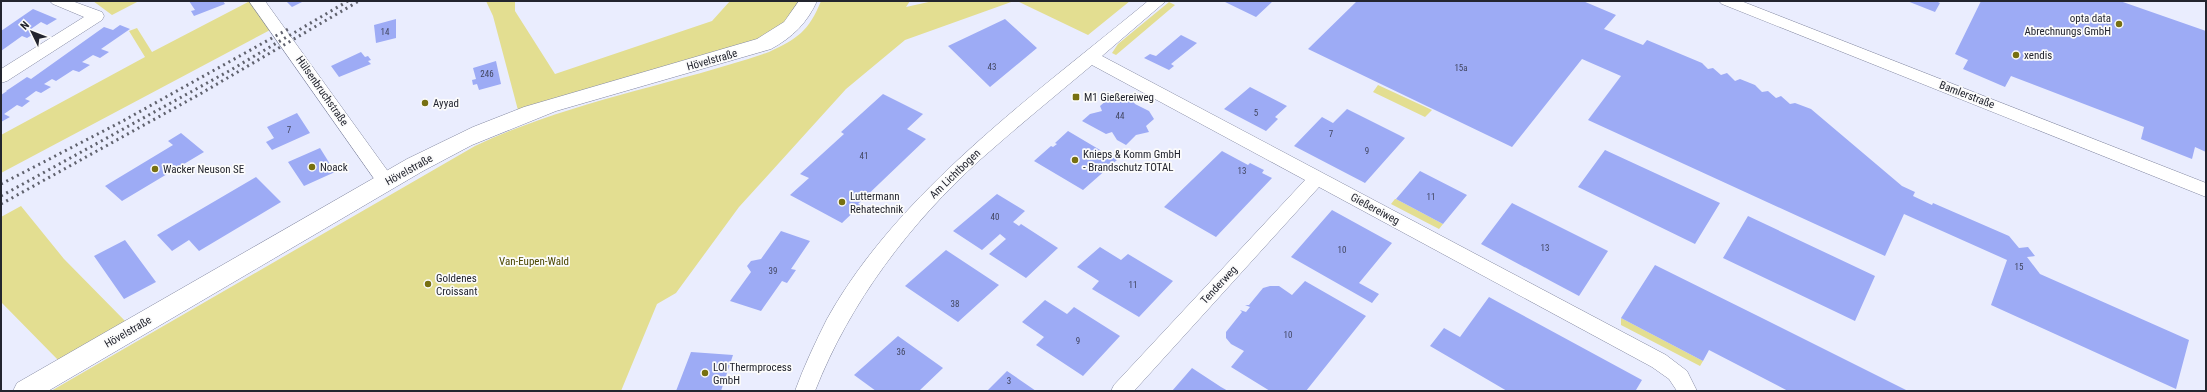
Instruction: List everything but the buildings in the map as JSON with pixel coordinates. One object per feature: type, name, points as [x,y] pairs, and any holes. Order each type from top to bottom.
[{"type":"main road","name":"Hövelstraße","points":[[26,391],[386,182],[472,136],[521,115],[764,44],[775,39],[796,23],[801,17],[808,1]]},
{"type":"street","points":[[1,77],[96,16],[58,1]]},
{"type":"street","name":"Hülsenbruchstraße","points":[[256,1],[386,182]]},
{"type":"street","name":"Am Lichtbogen","points":[[805,391],[814,364],[840,315],[891,243],[916,214],[974,155],[1158,1]]},
{"type":"street","name":"Bamlerstraße","points":[[1727,1],[2206,190]]},
{"type":"street","name":"Gießereiweg","points":[[1090,57],[1659,361],[1680,376],[1685,383],[1687,391]]},
{"type":"street","name":"Tenderweg","points":[[1121,391],[1317,178]]},
{"type":"green space","points":[[93,1],[139,1],[112,15]]},
{"type":"green space","points":[[250,1],[272,29],[1,173],[1,135],[145,57],[129,31],[137,28],[152,52]]},
{"type":"green space","points":[[486,1],[515,1],[515,11],[555,74],[712,21],[730,1],[805,1],[773,38],[519,114],[493,16]]},
{"type":"green space","name":"Van-Eupen-Wald","points":[[821,1],[910,1],[906,7],[933,1],[1014,1],[905,40],[846,89],[739,207],[676,293],[657,304],[621,391],[51,391],[475,146],[547,117],[769,52],[787,43],[801,33],[812,20]]},
{"type":"green space","points":[[1017,1],[1130,1],[1088,35]]},
{"type":"green space","points":[[1169,2],[1175,5],[1116,55],[1112,53],[1118,44]]},
{"type":"green space","points":[[1378,85],[1432,110],[1425,117],[1373,92]]},
{"type":"green space","points":[[1395,199],[1443,224],[1439,229],[1391,204]]},
{"type":"green space","points":[[21,206],[64,259],[130,326],[59,361],[1,302],[1,217]]},
{"type":"green space","points":[[1621,318],[1703,361],[1700,366],[1621,325]]},
{"type":"railway","points":[[1,196],[229,71],[348,1]]},
{"type":"railway","points":[[1,204],[200,94],[359,1]]},
{"type":"railway","points":[[1,184],[121,122],[290,28]]},
{"type":"place","name":"opta data Abrechnungs GmbH","points":[[2119,24]]},
{"type":"place","name":"xendis","points":[[2016,55]]},
{"type":"place","name":"M1 Gießereiweg","points":[[1076,97]]},
{"type":"place","name":"Ayyad","points":[[425,103]]},
{"type":"place","name":"Knieps & Komm GmbH - Brandschutz TOTAL","points":[[1075,160]]},
{"type":"place","name":"Noack","points":[[312,167]]},
{"type":"place","name":"Wacker Neuson SE","points":[[155,169]]},
{"type":"place","name":"Luttermann Rehatechnik","points":[[842,202]]},
{"type":"place","name":"Goldenes Croissant","points":[[428,284]]},
{"type":"place","name":"LOI Thermprocess GmbH","points":[[705,373]]}]
